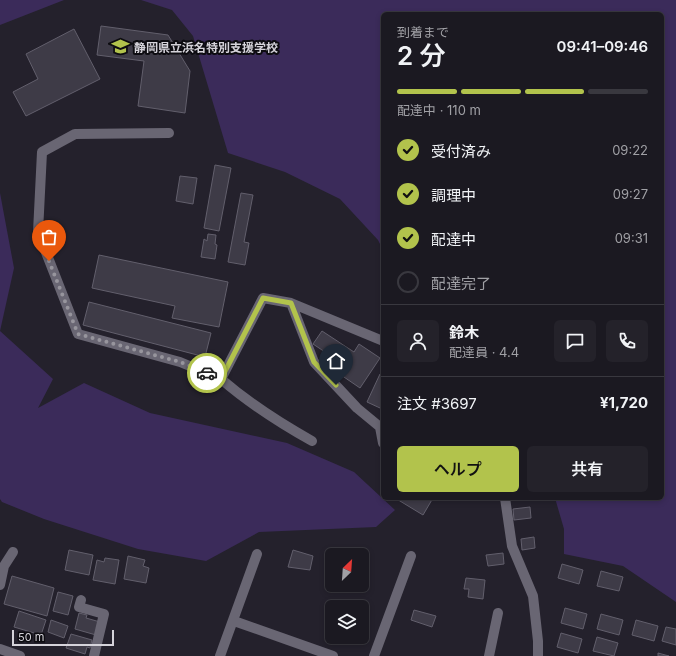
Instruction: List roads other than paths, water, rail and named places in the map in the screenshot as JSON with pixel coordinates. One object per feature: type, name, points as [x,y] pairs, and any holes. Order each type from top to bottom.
[{"type":"street","points":[[169,133],[74,134],[42,152],[38,232],[78,334],[180,362],[221,379],[266,415],[312,440]]},
{"type":"street","points":[[221,379],[263,298],[291,303],[381,340]]},
{"type":"street","points":[[291,303],[314,362],[358,408],[380,427],[381,432]]},
{"type":"street","points":[[505,500],[512,546],[533,596],[538,641],[538,656]]},
{"type":"street","points":[[0,585],[4,566],[13,552]]},
{"type":"street","points":[[220,656],[257,554]]},
{"type":"street","points":[[374,656],[411,556]]},
{"type":"street","points":[[81,600],[79,607],[104,614],[94,656]]},
{"type":"street","points":[[489,656],[498,613]]},
{"type":"street","points":[[234,620],[334,656]]},
{"type":"street","points":[[0,649],[20,656]]},
{"type":"place","name":"静岡県立浜名特別支援学校","points":[[121,47]]}]
